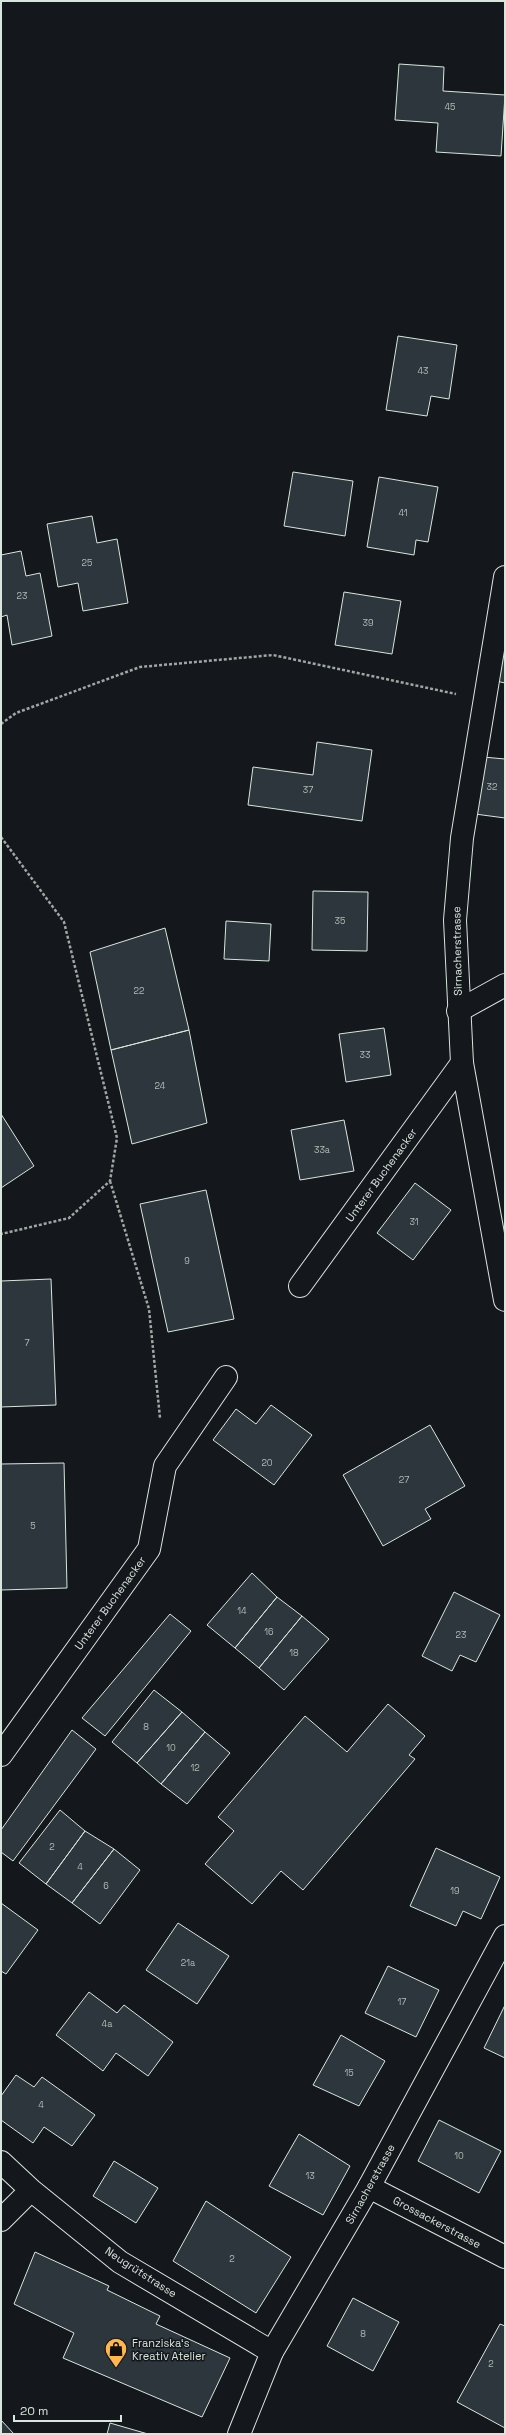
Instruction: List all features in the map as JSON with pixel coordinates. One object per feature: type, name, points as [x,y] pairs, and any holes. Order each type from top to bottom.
[{"type":"street","name":"Sirnacherstrasse","points":[[505,577],[462,838],[455,920],[458,1011],[462,1063],[505,1300]]},
{"type":"street","points":[[458,1011],[505,985]]},
{"type":"street","name":"Unterer Buchenacker","points":[[300,1286],[462,1063]]},
{"type":"street","name":"Unterer Buchenacker","points":[[1,1755],[149,1549],[165,1466],[226,1377]]},
{"type":"street","name":"Sirnacherstrasse","points":[[239,2434],[272,2352],[370,2187],[505,1936]]},
{"type":"street","name":"Neugrütstrasse","points":[[1,2162],[31,2190],[120,2262],[272,2352]]},
{"type":"street","name":"Grossackerstrasse","points":[[370,2187],[505,2257]]},
{"type":"street","points":[[1,2220],[31,2190]]},
{"type":"path","points":[[1,724],[16,713],[140,667],[273,655],[484,700]]},
{"type":"path","points":[[1,837],[64,922],[117,1138],[110,1181],[149,1309],[165,1466]]},
{"type":"path","points":[[1,1234],[69,1218],[110,1181]]},
{"type":"building","points":[[399,64],[444,67],[443,91],[505,95],[501,156],[436,152],[438,123],[395,120]]},
{"type":"building","points":[[398,336],[457,345],[449,399],[431,396],[427,416],[386,410]]},
{"type":"building","points":[[293,472],[353,481],[345,536],[284,526]]},
{"type":"building","points":[[379,477],[438,487],[428,542],[416,540],[414,555],[367,547]]},
{"type":"building","points":[[92,516],[97,543],[117,539],[128,603],[83,611],[78,583],[58,587],[47,524]]},
{"type":"building","points":[[21,551],[26,576],[40,573],[52,636],[12,645],[7,615],[1,617],[1,555]]},
{"type":"building","points":[[344,592],[401,601],[392,654],[335,645]]},
{"type":"building","points":[[505,630],[505,683],[492,680]]},
{"type":"building","points":[[317,742],[372,750],[362,821],[248,805],[253,767],[313,775]]},
{"type":"building","points":[[483,757],[505,759],[505,818],[475,814]]},
{"type":"building","points":[[313,891],[368,892],[367,951],[312,950]]},
{"type":"building","points":[[226,921],[271,924],[269,961],[224,959]]},
{"type":"building","points":[[165,928],[189,1030],[111,1050],[90,952]]},
{"type":"building","points":[[384,1028],[391,1075],[346,1082],[339,1034]]},
{"type":"building","points":[[189,1030],[207,1123],[132,1144],[111,1050]]},
{"type":"building","points":[[1,1114],[34,1166],[1,1188]]},
{"type":"building","points":[[344,1120],[354,1171],[300,1180],[291,1130]]},
{"type":"building","points":[[415,1183],[451,1210],[413,1260],[377,1233]]},
{"type":"building","points":[[206,1190],[234,1319],[168,1332],[140,1204]]},
{"type":"building","points":[[51,1279],[56,1405],[1,1407],[1,1281]]},
{"type":"building","points":[[271,1405],[312,1435],[274,1485],[213,1440],[236,1409],[256,1424]]},
{"type":"building","points":[[430,1425],[465,1486],[425,1509],[431,1519],[383,1546],[343,1475]]},
{"type":"building","points":[[64,1463],[67,1588],[1,1590],[1,1464]]},
{"type":"building","points":[[252,1573],[277,1597],[235,1648],[207,1625]]},
{"type":"building","points":[[454,1592],[500,1615],[476,1662],[460,1655],[452,1671],[422,1656]]},
{"type":"building","points":[[277,1597],[302,1616],[259,1668],[235,1648]]},
{"type":"building","points":[[170,1614],[191,1631],[105,1736],[82,1718]]},
{"type":"building","points":[[302,1616],[329,1639],[284,1690],[259,1668]]},
{"type":"building","points":[[154,1690],[182,1712],[137,1763],[112,1742]]},
{"type":"building","points":[[388,1704],[425,1736],[409,1755],[415,1759],[303,1890],[281,1871],[252,1904],[205,1864],[234,1831],[218,1817],[305,1716],[347,1752]]},
{"type":"building","points":[[182,1712],[205,1732],[161,1784],[137,1763]]},
{"type":"building","points":[[72,1730],[96,1749],[13,1861],[1,1852],[1,1830]]},
{"type":"building","points":[[205,1732],[230,1753],[187,1804],[161,1784]]},
{"type":"building","points":[[60,1810],[85,1831],[46,1884],[19,1863]]},
{"type":"building","points":[[85,1831],[114,1849],[72,1903],[46,1884]]},
{"type":"building","points":[[436,1848],[500,1877],[481,1919],[463,1911],[456,1926],[410,1906]]},
{"type":"building","points":[[114,1849],[140,1870],[100,1924],[72,1903]]},
{"type":"building","points":[[1,1903],[38,1930],[6,1974],[1,1971]]},
{"type":"building","points":[[178,1923],[229,1956],[197,2004],[146,1970]]},
{"type":"building","points":[[388,1966],[439,1990],[416,2037],[365,2013]]},
{"type":"building","points":[[89,1992],[117,2013],[124,2005],[173,2042],[148,2076],[116,2053],[103,2071],[56,2035]]},
{"type":"building","points":[[505,2005],[505,2058],[484,2048]]},
{"type":"building","points":[[341,2035],[385,2061],[359,2106],[313,2085]]},
{"type":"building","points":[[16,2075],[34,2087],[42,2077],[95,2115],[72,2146],[44,2127],[33,2143],[1,2120],[1,2096]]},
{"type":"building","points":[[439,2120],[501,2151],[479,2193],[418,2161]]},
{"type":"building","points":[[299,2134],[350,2166],[323,2215],[269,2186]]},
{"type":"building","points":[[114,2161],[158,2188],[136,2223],[93,2196]]},
{"type":"building","points":[[206,2201],[291,2257],[256,2313],[173,2261]]},
{"type":"building","points":[[35,2252],[109,2286],[107,2290],[160,2316],[156,2324],[230,2358],[202,2417],[63,2358],[74,2333],[14,2304]]},
{"type":"building","points":[[353,2298],[399,2322],[373,2371],[327,2346]]},
{"type":"building","points":[[500,2324],[505,2326],[505,2428],[457,2402]]},
{"type":"building","points":[[1,2420],[14,2434],[1,2434]]},
{"type":"building","points":[[110,2423],[148,2434],[107,2434]]},
{"type":"place","name":"Franziska‘s Kreativ Atelier","points":[[116,2368]]}]
